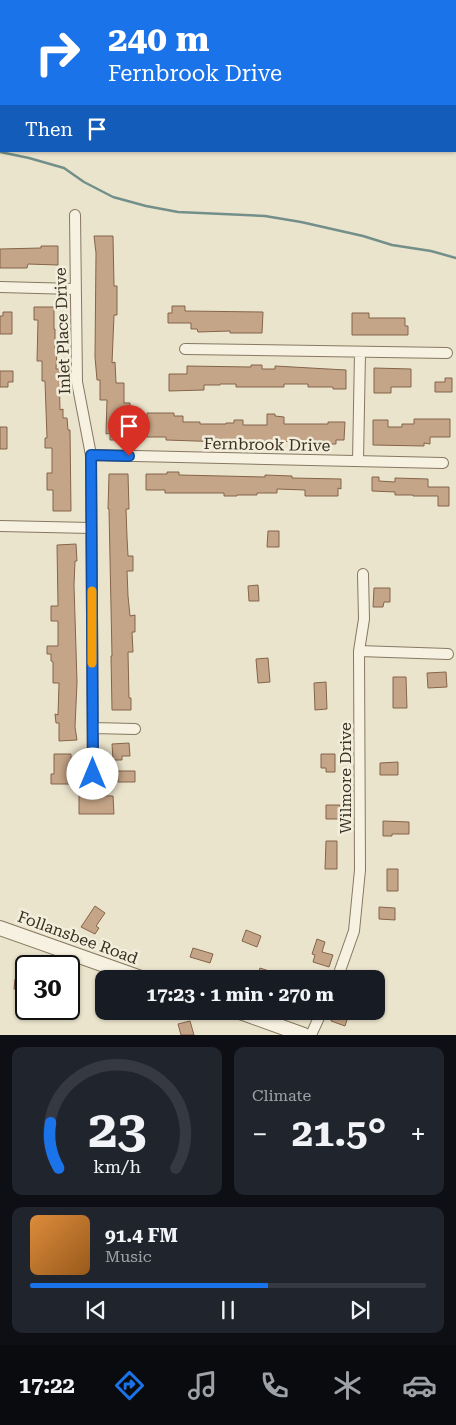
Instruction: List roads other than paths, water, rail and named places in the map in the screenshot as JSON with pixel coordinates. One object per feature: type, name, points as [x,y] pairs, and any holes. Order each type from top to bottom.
[{"type":"street","name":"Inlet Place Drive","points":[[75,215],[77,382],[91,455],[93,774]]},
{"type":"street","points":[[0,287],[75,289]]},
{"type":"street","points":[[185,348],[447,353]]},
{"type":"street","points":[[358,461],[360,352]]},
{"type":"street","name":"Fernbrook Drive","points":[[91,455],[443,462]]},
{"type":"street","points":[[0,526],[91,528]]},
{"type":"street","name":"Wilmore Drive","points":[[340,970],[354,931],[360,870],[359,651],[364,619],[362,574]]},
{"type":"street","points":[[359,651],[448,654]]},
{"type":"street","points":[[93,728],[135,729]]},
{"type":"street","name":"Follansbee Road","points":[[0,928],[119,970]]},
{"type":"street","points":[[262,1020],[304,1035]]},
{"type":"street","points":[[311,1035],[318,1020]]},
{"type":"waterway","points":[[0,152],[64,168],[84,182],[113,197],[146,206],[178,212],[265,216],[301,222],[363,236],[392,245],[431,251],[456,258]]}]
